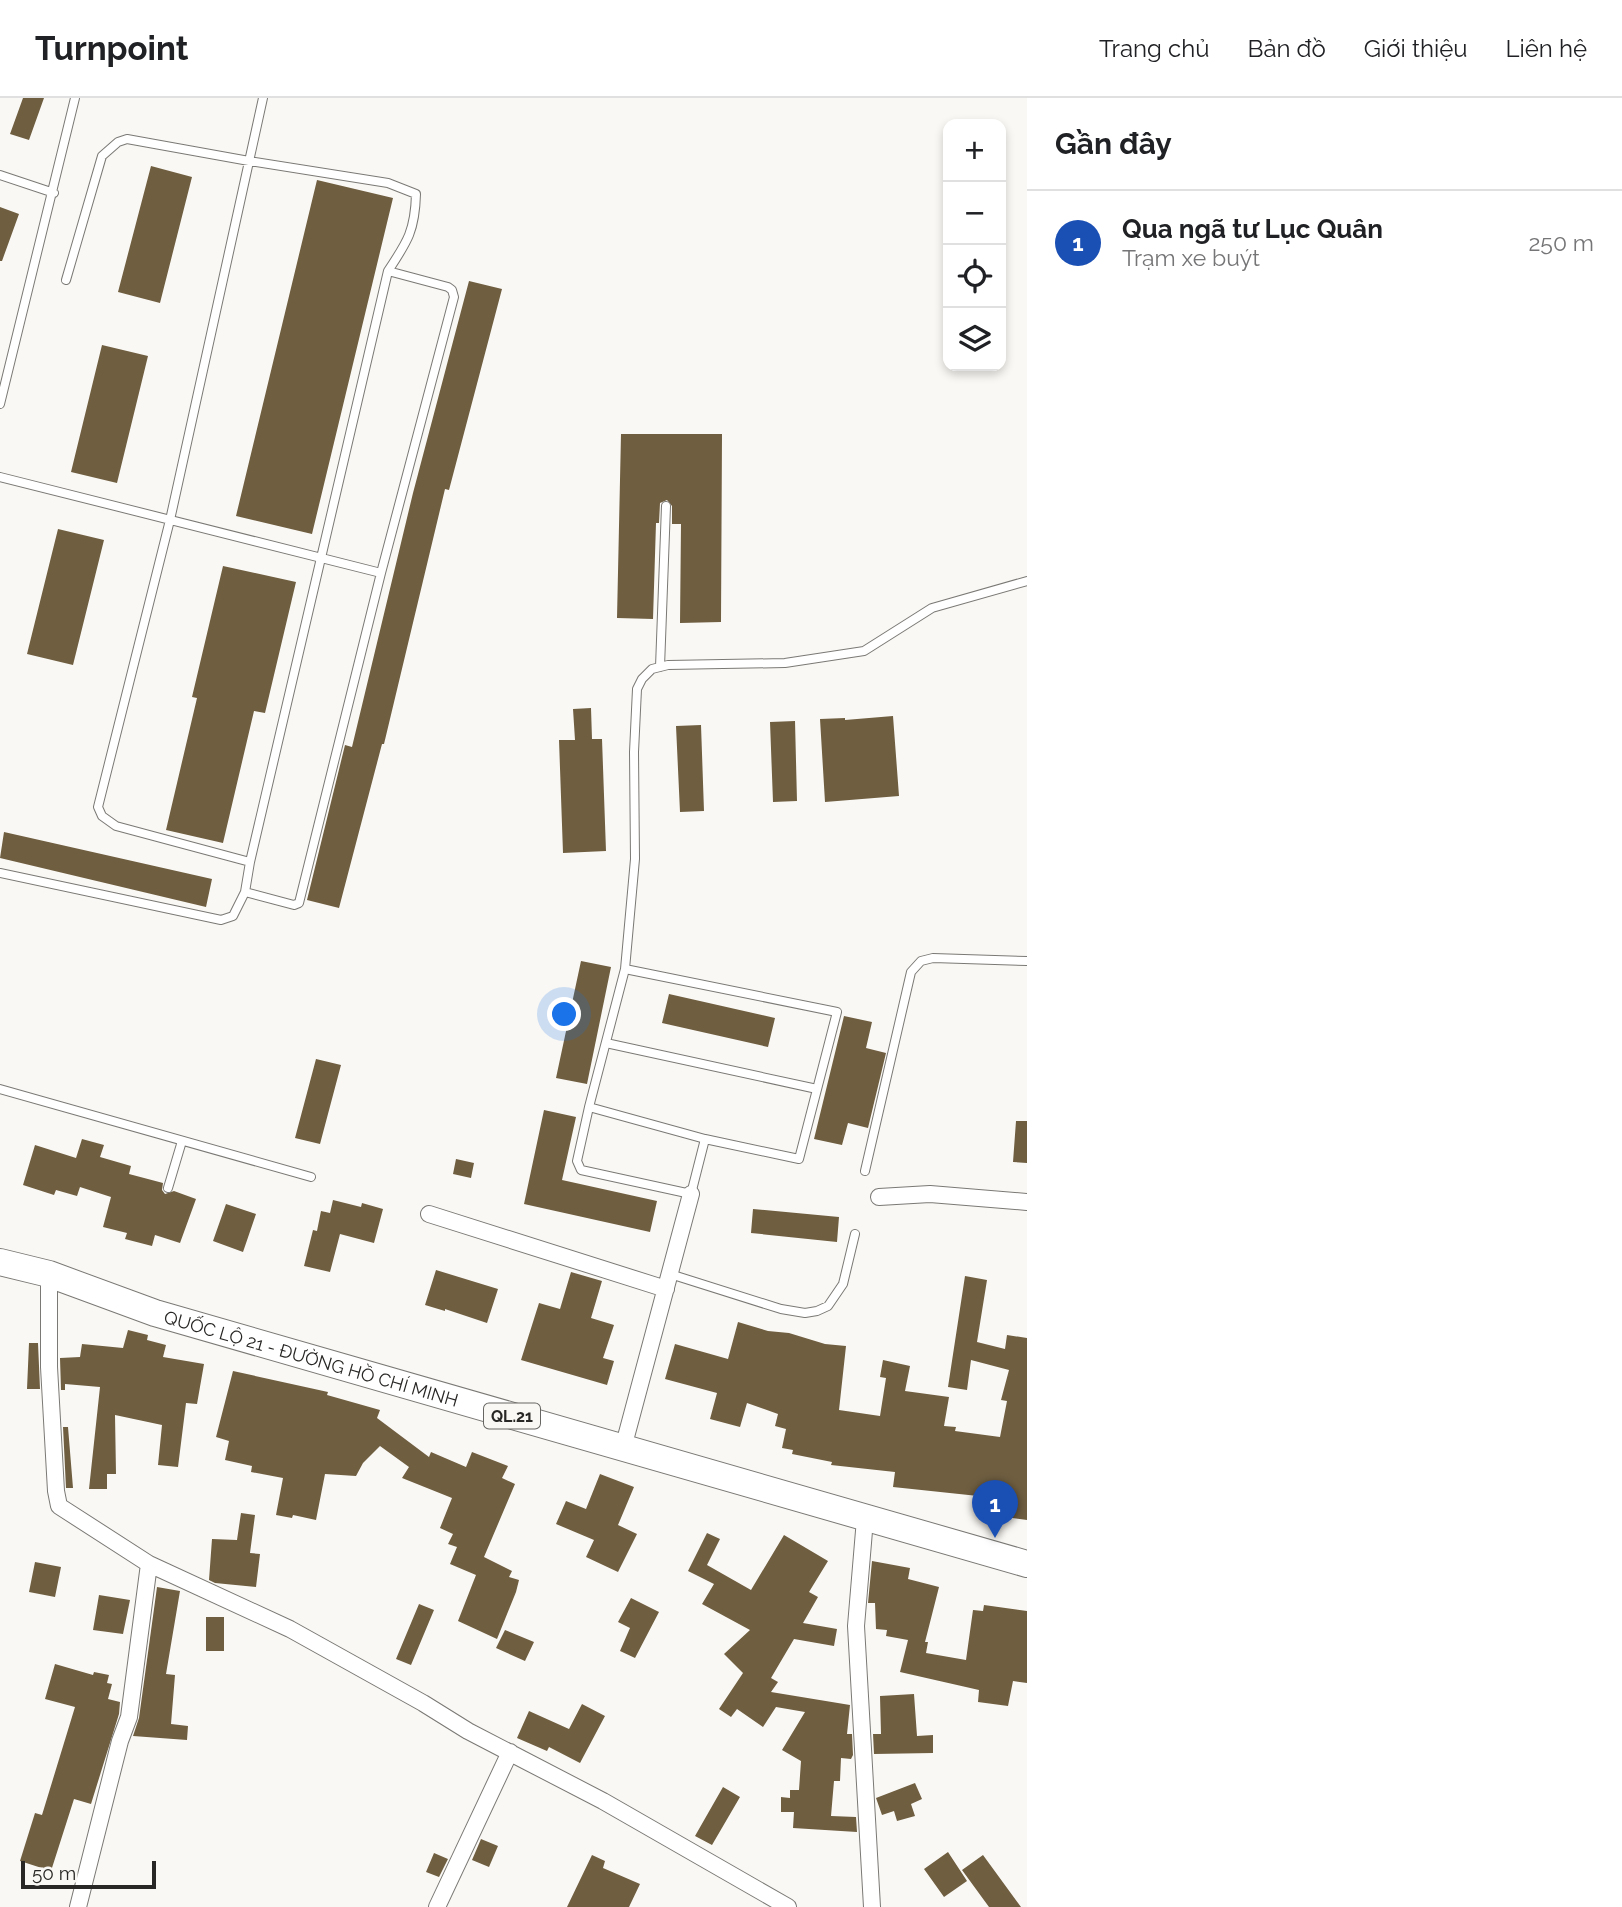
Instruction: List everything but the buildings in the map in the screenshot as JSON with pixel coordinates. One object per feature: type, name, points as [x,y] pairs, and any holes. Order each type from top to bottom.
[{"type":"highway","name":"QUỐC LỘ 21 - ĐƯỜNG HỒ CHÍ MINH","points":[[0,1262],[49,1274],[155,1313],[1027,1564]]},
{"type":"street","points":[[623,1448],[691,1194]]},
{"type":"street","points":[[879,1197],[930,1194],[1027,1202]]},
{"type":"street","points":[[429,1214],[668,1281]]},
{"type":"street","points":[[49,1274],[49,1367],[56,1491],[60,1506],[149,1564],[290,1629],[468,1731],[603,1801],[788,1907]]},
{"type":"street","points":[[865,1519],[856,1626],[873,1907]]},
{"type":"street","points":[[78,1907],[120,1741],[129,1717],[149,1564]]},
{"type":"street","points":[[437,1907],[510,1752]]},
{"type":"lane","points":[[0,404],[54,193],[75,98]]},
{"type":"lane","points":[[250,862],[116,826],[102,816],[98,807],[170,520],[264,98]]},
{"type":"lane","points":[[0,873],[221,920],[233,916],[245,892],[388,271],[410,237],[416,194],[388,183],[127,139],[118,142],[102,156],[66,280]]},
{"type":"lane","points":[[0,175],[54,193]]},
{"type":"lane","points":[[245,892],[294,905],[299,903],[454,297],[448,287],[388,271]]},
{"type":"lane","points":[[0,477],[382,573]]},
{"type":"lane","points":[[660,667],[666,506]]},
{"type":"lane","points":[[705,1139],[691,1194],[586,1173],[581,1170],[577,1161],[625,969],[635,859],[634,752],[637,689],[642,679],[652,670],[668,664],[785,663],[864,651],[932,608],[1027,581]]},
{"type":"lane","points":[[865,1171],[911,972],[921,961],[933,958],[1027,961]]},
{"type":"lane","points":[[589,1107],[705,1139],[799,1159],[837,1012],[625,969]]},
{"type":"lane","points":[[606,1043],[817,1088]]},
{"type":"lane","points":[[0,1089],[312,1177]]},
{"type":"lane","points":[[168,1188],[183,1141]]},
{"type":"lane","points":[[668,1281],[781,1309],[817,1311],[828,1306],[843,1284],[855,1234]]},
{"type":"place","name":"Qua ngã tư Lục Quân","points":[[995,1538]]}]
